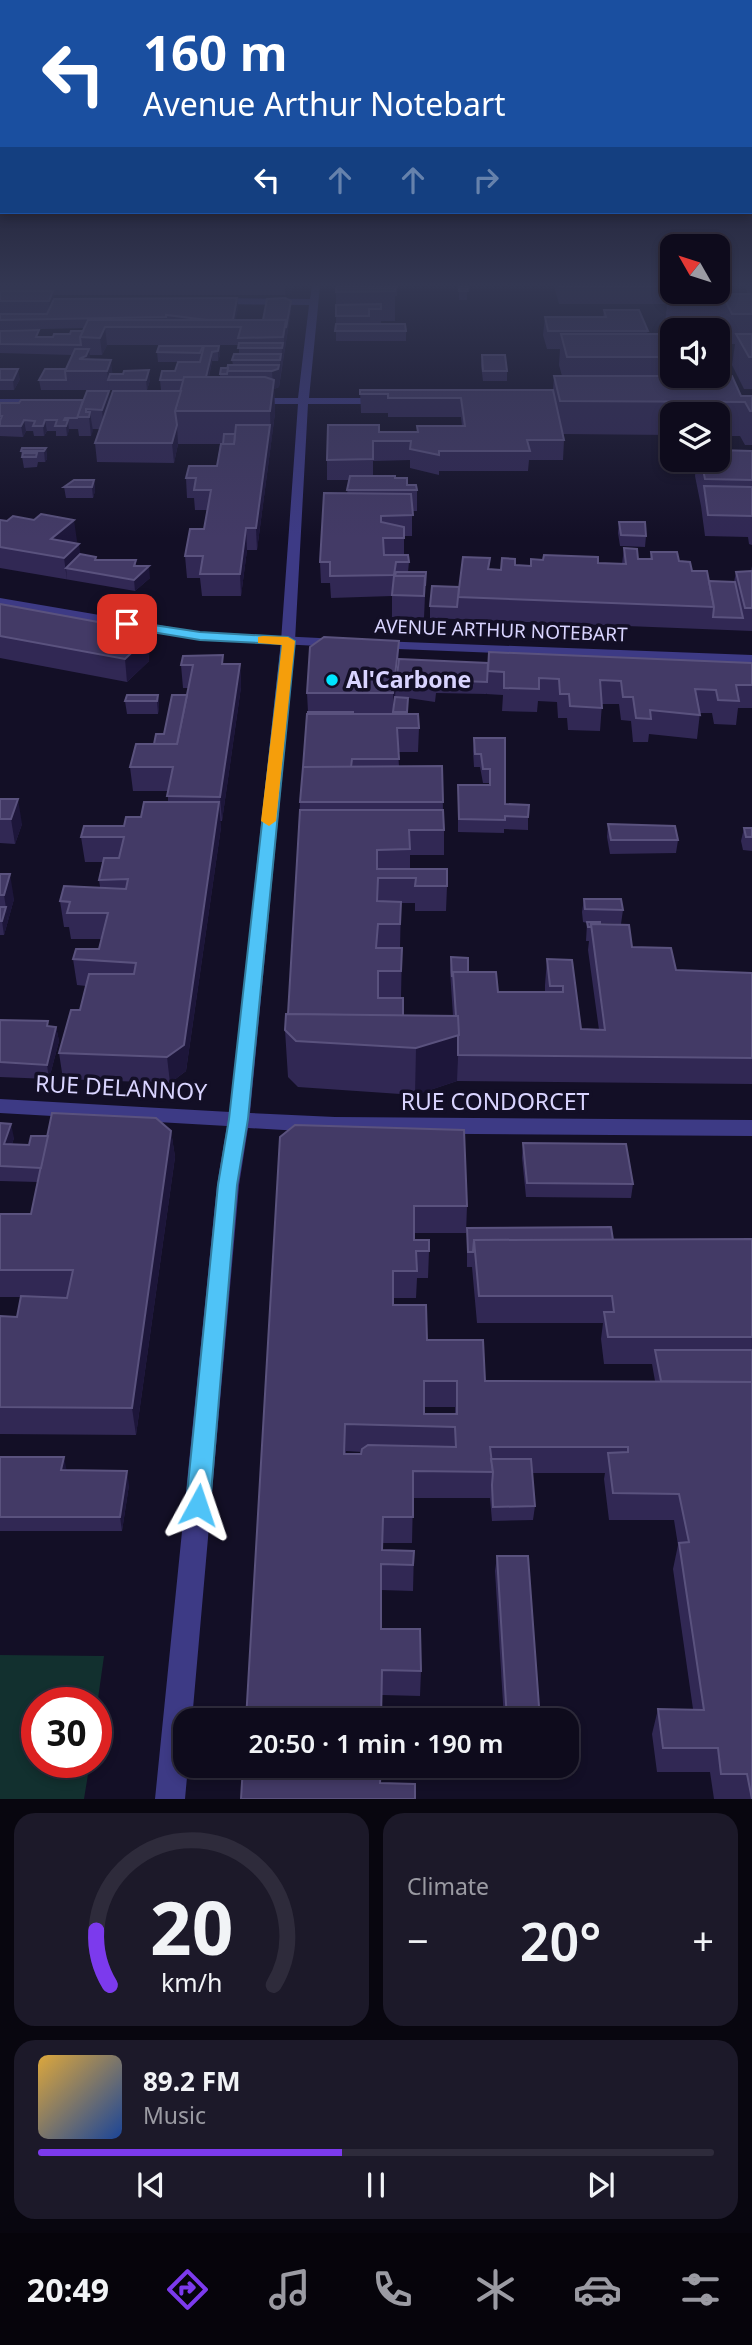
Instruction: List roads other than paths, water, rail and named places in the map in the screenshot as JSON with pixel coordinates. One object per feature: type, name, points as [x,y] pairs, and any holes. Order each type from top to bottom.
[{"type":"street","points":[[170,1799],[228,1185],[239,1119],[288,641],[307,370]]},
{"type":"street","points":[[235,401],[393,401]]},
{"type":"street","points":[[0,402],[55,402]]},
{"type":"street","name":"AVENUE ARTHUR NOTEBART","points":[[0,601],[188,635],[752,659]]},
{"type":"street","name":"RUE DELANNOY","points":[[0,1106],[239,1119]]},
{"type":"street","name":"RUE CONDORCET","points":[[239,1119],[335,1125],[752,1128]]},
{"type":"place","name":"Al'Carbone","points":[[332,680]]}]
